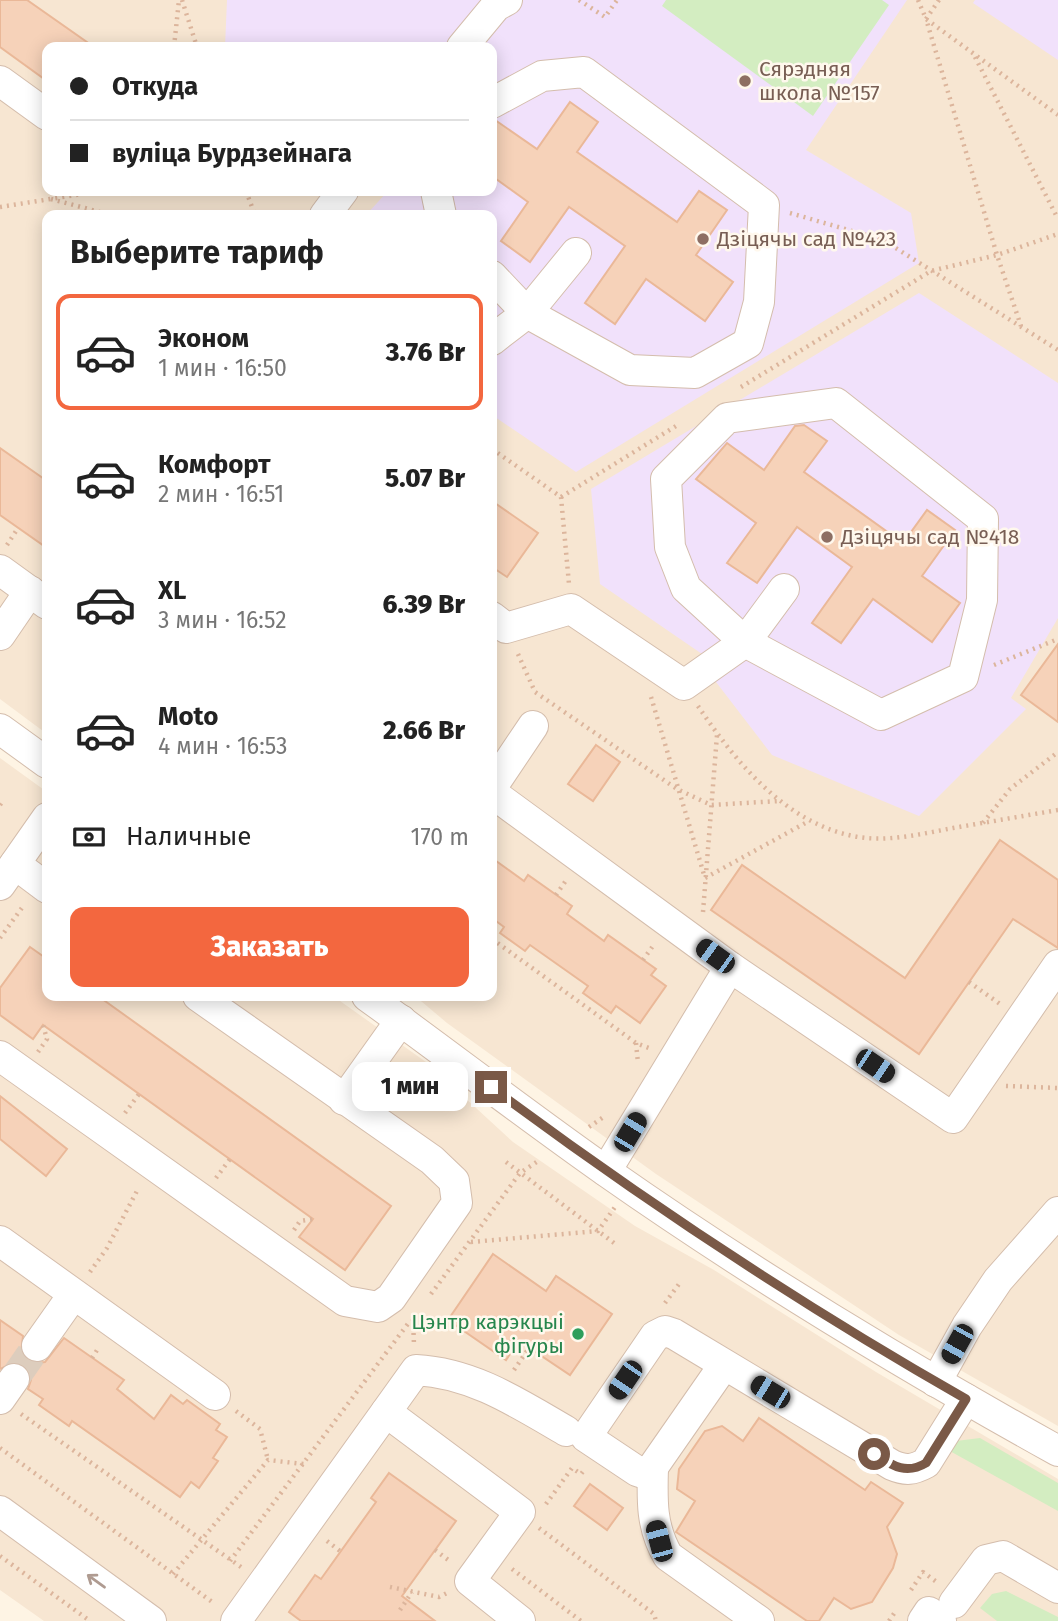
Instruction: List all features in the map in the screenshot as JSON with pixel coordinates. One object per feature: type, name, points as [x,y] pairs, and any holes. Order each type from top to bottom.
[{"type":"street","points":[[465,42],[496,6],[507,0]]},
{"type":"street","points":[[497,100],[542,76],[584,72],[764,205],[759,302],[748,343],[695,373],[630,370],[527,313],[497,281]]},
{"type":"street","points":[[0,81],[42,111]]},
{"type":"street","points":[[497,336],[527,313],[576,253]]},
{"type":"street","points":[[836,402],[983,519],[982,600],[963,677],[881,715],[745,642],[686,588],[670,547],[666,479],[727,418],[836,402]]},
{"type":"street","points":[[0,570],[39,597],[0,635]]},
{"type":"street","points":[[499,622],[571,609],[684,685],[745,642],[784,589]]},
{"type":"street","points":[[497,780],[533,726]]},
{"type":"street","points":[[0,729],[42,759]]},
{"type":"street","points":[[497,797],[730,967],[953,1118],[1021,1018],[1049,996],[1058,965]]},
{"type":"street","points":[[42,825],[7,874],[42,884]]},
{"type":"street","points":[[606,1171],[730,967]]},
{"type":"street","points":[[0,1056],[345,1301],[377,1307],[391,1298],[457,1203],[454,1181],[432,1160],[205,1001]]},
{"type":"street","points":[[374,1001],[606,1171],[726,1252],[936,1382],[1058,1451]]},
{"type":"street","points":[[344,1100],[401,1020]]},
{"type":"street","points":[[936,1382],[967,1326],[998,1279],[1058,1212]]},
{"type":"street","points":[[0,1241],[215,1395]]},
{"type":"street","points":[[37,1346],[73,1295]]},
{"type":"street","points":[[724,1364],[646,1474],[637,1471],[586,1437],[655,1336],[665,1331],[724,1364],[905,1470],[916,1469],[926,1463],[966,1399]]},
{"type":"street","points":[[236,1620],[416,1370],[437,1371],[476,1381],[566,1431]]},
{"type":"street","points":[[386,1412],[520,1512],[470,1581],[520,1621]]},
{"type":"street","points":[[653,1467],[652,1516],[659,1541],[668,1556],[759,1621]]},
{"type":"street","points":[[0,1511],[151,1621]]},
{"type":"street","points":[[923,1621],[929,1612],[947,1612],[986,1560],[1003,1556],[1058,1588]]},
{"type":"path","points":[[175,42],[180,0]]},
{"type":"path","points":[[180,0],[195,42]]},
{"type":"path","points":[[579,0],[605,17],[617,0]]},
{"type":"path","points":[[918,0],[996,254],[1021,326]]},
{"type":"path","points":[[926,19],[939,0]]},
{"type":"path","points":[[926,19],[974,57],[1058,115]]},
{"type":"path","points":[[974,57],[1058,219]]},
{"type":"path","points":[[0,207],[63,196]]},
{"type":"path","points":[[48,198],[92,210]]},
{"type":"path","points":[[764,205],[883,240],[1058,350]]},
{"type":"path","points":[[740,388],[931,271],[1058,234]]},
{"type":"path","points":[[561,497],[680,424]]},
{"type":"path","points":[[497,452],[561,497]]},
{"type":"path","points":[[561,497],[571,609]]},
{"type":"path","points":[[499,622],[535,692],[677,789],[711,805],[779,801]]},
{"type":"path","points":[[963,677],[1058,639]]},
{"type":"path","points":[[639,656],[705,878]]},
{"type":"path","points":[[684,685],[717,735],[779,801],[809,821],[854,836],[897,838],[1058,810]]},
{"type":"path","points":[[700,945],[717,735]]},
{"type":"path","points":[[982,823],[1010,789],[1058,752]]},
{"type":"path","points":[[705,878],[809,821]]},
{"type":"path","points":[[0,939],[42,887]]},
{"type":"path","points":[[497,943],[636,1043],[675,1057]]},
{"type":"path","points":[[970,982],[1021,1018]]},
{"type":"path","points":[[976,1085],[1058,1088]]},
{"type":"path","points":[[429,1296],[520,1173],[538,1161]]},
{"type":"path","points":[[506,1162],[614,1243]]},
{"type":"path","points":[[73,1295],[107,1248],[150,1164]]},
{"type":"path","points":[[429,1246],[598,1231]]},
{"type":"path","points":[[230,1561],[413,1318]]},
{"type":"path","points":[[9,1395],[230,1561],[263,1582]]},
{"type":"path","points":[[215,1395],[260,1429],[268,1460]]},
{"type":"path","points":[[0,1448],[236,1620]]},
{"type":"path","points":[[268,1460],[304,1464]]},
{"type":"path","points":[[173,1574],[268,1460]]},
{"type":"path","points":[[533,1524],[654,1614],[656,1621]]},
{"type":"path","points":[[0,1556],[90,1621]]},
{"type":"path","points":[[511,1568],[581,1621]]},
{"type":"path","points":[[390,1587],[439,1597],[470,1581]]},
{"type":"path","points":[[400,1610],[412,1592]]},
{"type":"shaded area","points":[[0,0],[1058,0],[1058,1426],[899,1335],[656,1174],[447,1023],[421,1001],[497,1001],[497,210],[42,210],[42,730],[0,699]]},
{"type":"shaded area","name":"Дзіцячы сад №423","points":[[227,0],[907,0],[806,150],[911,213],[919,263],[576,472],[497,418],[497,210],[371,210],[383,196],[497,196],[497,42],[225,42]]},
{"type":"shaded area","points":[[975,0],[1058,0],[1058,60],[973,3]]},
{"type":"shaded area","name":"Дзіцячы сад №418","points":[[919,293],[1058,383],[1058,618],[1011,698],[1026,709],[919,816],[772,755],[716,682],[702,654],[600,584],[591,489]]},
{"type":"shaded area","points":[[0,758],[42,788],[42,1001],[340,1001],[426,1062],[513,1142],[635,1226],[714,1270],[876,1372],[1058,1479],[1058,1621],[44,1621],[0,1590]]},
{"type":"green space","points":[[666,0],[882,0],[889,5],[813,116],[662,6]]},
{"type":"green space","points":[[980,1438],[1058,1483],[1058,1511],[948,1450],[956,1441]]},
{"type":"green space","points":[[1006,1591],[1058,1617],[1058,1621],[997,1621],[980,1608],[992,1594]]},
{"type":"building","points":[[0,0],[27,0],[87,42],[42,42],[42,77],[0,47]]},
{"type":"building","points":[[570,102],[598,122],[577,152],[677,222],[699,191],[727,210],[696,255],[733,282],[705,321],[646,279],[615,324],[585,303],[625,246],[569,207],[530,262],[501,241],[528,202],[497,180],[497,121],[537,149]]},
{"type":"building","points":[[804,425],[827,441],[804,472],[903,543],[927,510],[955,530],[922,576],[960,603],[932,642],[873,599],[841,643],[812,623],[852,567],[797,527],[757,583],[727,563],[756,523],[696,479],[727,443],[764,470],[795,426]]},
{"type":"building","points":[[0,448],[42,477],[42,544],[0,515]]},
{"type":"building","points":[[497,504],[538,533],[507,577],[497,570]]},
{"type":"building","points":[[1058,644],[1058,722],[1021,695]]},
{"type":"building","points":[[596,745],[620,762],[593,801],[568,784]]},
{"type":"building","points":[[1000,840],[1058,880],[1058,948],[1013,919],[919,1054],[711,910],[742,865],[905,978]]},
{"type":"building","points":[[497,862],[524,881],[528,875],[572,906],[567,914],[604,941],[608,935],[656,969],[651,975],[666,986],[640,1023],[616,1006],[611,1013],[583,993],[588,986],[530,945],[525,951],[500,933],[504,927],[497,922]]},
{"type":"building","points":[[30,947],[42,955],[42,1001],[105,1001],[391,1206],[345,1270],[299,1237],[313,1219],[43,1025],[33,1039],[0,1015],[0,988]]},
{"type":"building","points":[[0,1096],[67,1149],[46,1176],[0,1139]]},
{"type":"building","points":[[493,1254],[546,1291],[556,1276],[612,1314],[570,1375],[519,1341],[506,1360],[448,1320]]},
{"type":"building","points":[[0,1320],[23,1336],[21,1353],[28,1361],[45,1362],[64,1338],[124,1380],[117,1389],[154,1419],[171,1395],[183,1404],[187,1400],[220,1424],[216,1430],[227,1437],[213,1458],[218,1461],[199,1488],[191,1482],[180,1497],[72,1421],[69,1426],[39,1405],[43,1399],[28,1389],[31,1380],[25,1365],[15,1362],[0,1369]]},
{"type":"building","points":[[759,1418],[865,1490],[871,1482],[903,1503],[887,1527],[897,1554],[893,1568],[872,1602],[851,1609],[834,1598],[819,1621],[807,1621],[676,1532],[695,1501],[677,1489],[679,1469],[705,1431],[722,1426],[743,1441]]},
{"type":"building","points":[[389,1473],[456,1521],[402,1596],[435,1621],[301,1621],[289,1612],[315,1575],[321,1579],[376,1502],[371,1498]]},
{"type":"building","points":[[590,1484],[623,1508],[607,1530],[574,1506]]},
{"type":"tunnel","points":[[14,1379],[37,1346]]},
{"type":"place","name":"Сярэдняя школа №157","points":[[745,81]]},
{"type":"place","name":"Дзіцячы сад №423","points":[[703,239]]},
{"type":"place","name":"Дзіцячы сад №418","points":[[827,537]]},
{"type":"place","name":"Цэнтр карэкцыі фігуры","points":[[578,1334]]},
{"type":"route","points":[[491,1087],[606,1171],[726,1252],[966,1399],[926,1463],[916,1469],[905,1470],[874,1454]]}]
